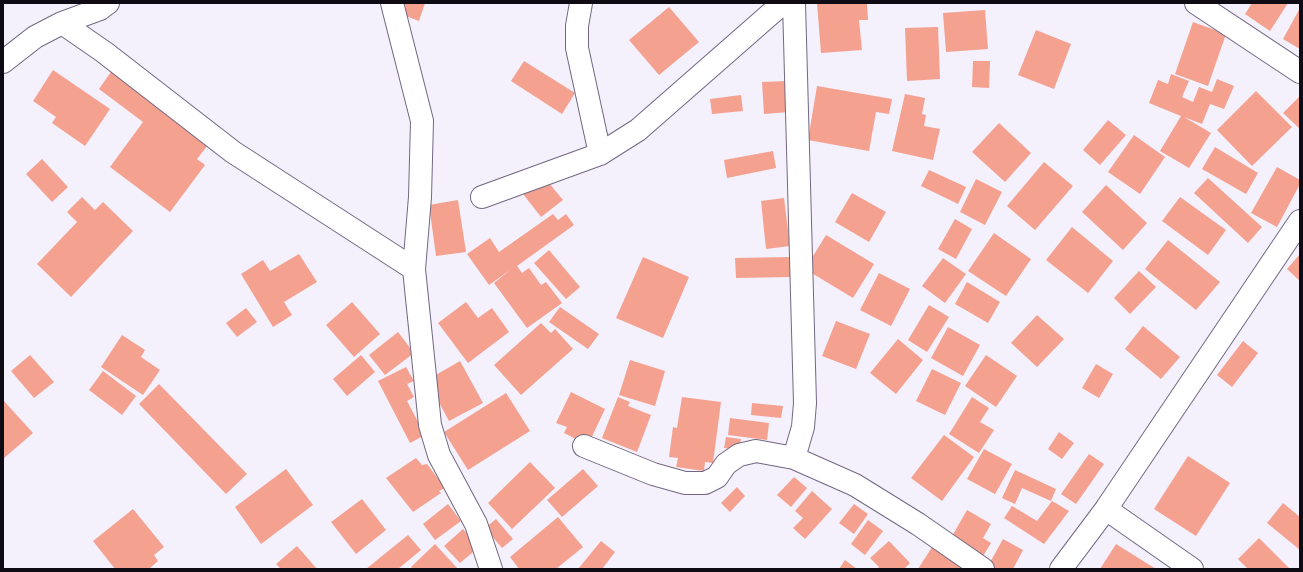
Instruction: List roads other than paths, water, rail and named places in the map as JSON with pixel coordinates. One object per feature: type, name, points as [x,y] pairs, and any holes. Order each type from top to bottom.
[{"type":"street","points":[[3,62],[35,37],[62,23],[100,9],[108,3]]},
{"type":"street","points":[[392,3],[422,121],[420,197],[414,270],[430,425],[439,455],[476,524],[491,569]]},
{"type":"street","points":[[581,3],[577,26],[577,48],[600,154]]},
{"type":"street","points":[[482,197],[600,154],[638,130],[783,3]]},
{"type":"street","points":[[794,3],[805,403],[802,427],[794,458]]},
{"type":"street","points":[[1196,3],[1300,72]]},
{"type":"street","points":[[62,23],[104,52],[232,152],[414,270]]},
{"type":"street","points":[[1061,569],[1106,509],[1300,221]]},
{"type":"street","points":[[584,446],[654,474],[685,483],[705,483],[717,477],[726,464],[739,455],[756,451],[794,458],[855,485],[918,524],[983,569]]},
{"type":"street","points":[[1106,509],[1192,569]]}]
